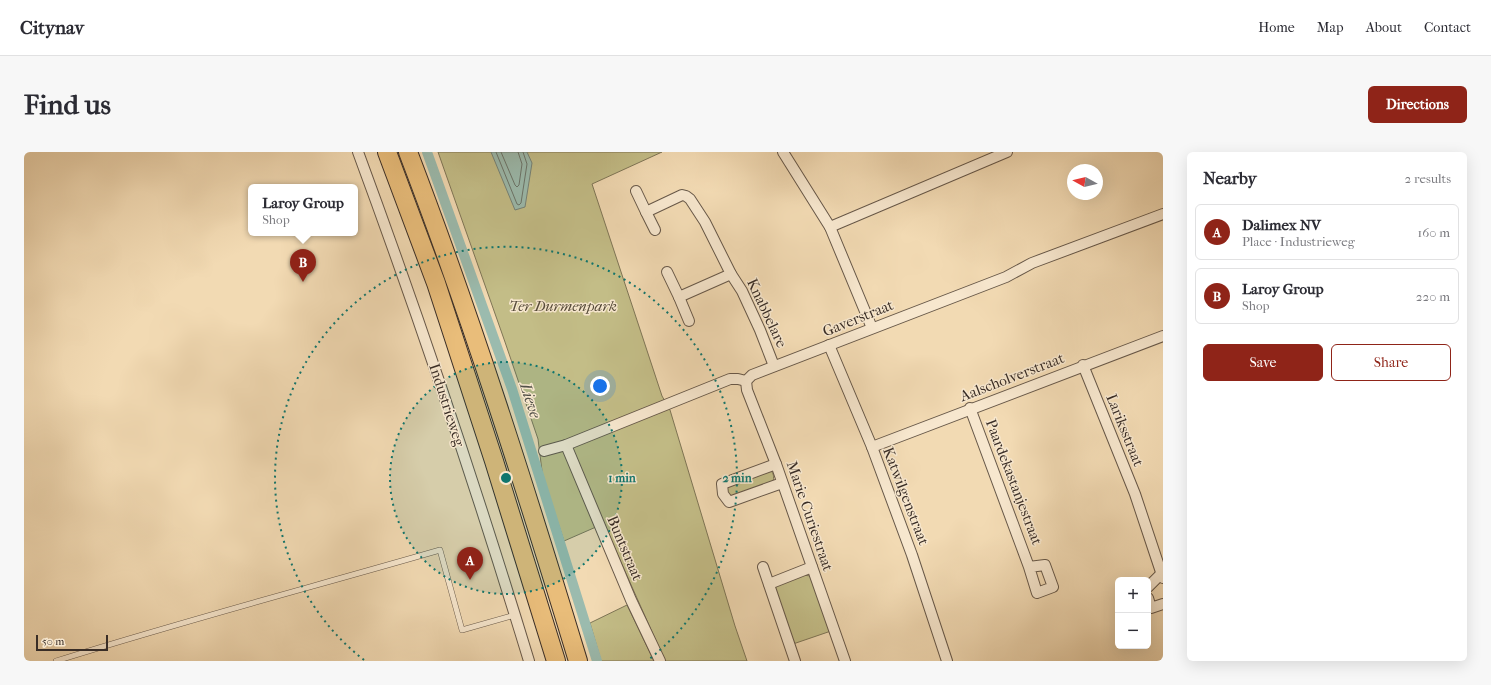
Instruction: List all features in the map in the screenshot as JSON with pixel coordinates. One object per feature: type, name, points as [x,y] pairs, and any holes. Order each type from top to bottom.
[{"type":"highway","name":"Industrieweg","points":[[387,152],[443,305],[556,661]]},
{"type":"highway","points":[[408,152],[428,204],[515,458],[578,661]]},
{"type":"street","name":"Industrieweg","points":[[358,152],[430,350],[529,661]]},
{"type":"street","points":[[783,152],[830,227],[872,328]]},
{"type":"street","points":[[830,227],[1007,152]]},
{"type":"street","points":[[636,191],[655,230]]},
{"type":"street","name":"Knabbelare","points":[[646,212],[682,196],[686,196],[690,200],[704,222],[750,308],[774,366]]},
{"type":"street","name":"Gaverstraat","points":[[746,381],[752,375],[1006,277],[1032,263],[1163,216]]},
{"type":"street","points":[[667,272],[689,320]]},
{"type":"street","name":"Knabbelare","points":[[679,297],[731,274]]},
{"type":"street","name":"Aalscholverstraat","points":[[872,447],[970,408],[1163,336]]},
{"type":"street","name":"Katwilgenstraat","points":[[830,345],[872,447],[912,555],[947,661]]},
{"type":"street","name":"Lariksstraat","points":[[1083,366],[1135,494],[1162,576],[1151,585]]},
{"type":"street","points":[[544,450],[566,445],[730,379],[746,381]]},
{"type":"street","name":"Marie Curiestraat","points":[[746,381],[747,390],[776,464],[845,661]]},
{"type":"street","name":"Paardekastanjestraat","points":[[970,408],[1029,567]]},
{"type":"street","name":"Buntstraat","points":[[566,445],[631,600],[660,661]]},
{"type":"street","points":[[776,464],[722,484],[723,494],[729,502],[782,483]]},
{"type":"street","points":[[763,567],[795,661]]},
{"type":"street","points":[[768,584],[812,567]]},
{"type":"street","points":[[1151,608],[1163,604]]},
{"type":"lane","points":[[56,661],[143,634],[440,550],[462,630],[515,615]]},
{"type":"green space","name":"Ter Durmenpark","points":[[438,152],[662,152],[592,184],[662,396],[670,410],[735,626],[747,661],[665,661],[575,459],[596,527],[564,541],[543,479],[538,439]]},
{"type":"green space","points":[[770,470],[774,478],[773,482],[732,497],[728,496],[725,490],[727,485]]},
{"type":"green space","points":[[802,575],[811,576],[831,631],[793,644],[775,591],[776,586]]},
{"type":"green space","points":[[627,605],[654,661],[601,661],[590,623]]},
{"type":"water","points":[[491,152],[527,152],[532,163],[525,207],[515,210]]},
{"type":"waterway","name":"Lieve","points":[[427,152],[512,389],[597,661]]},
{"type":"place","name":"Laroy Group","points":[[303,282]]},
{"type":"place","name":"Dalimex NV","points":[[470,580]]}]
